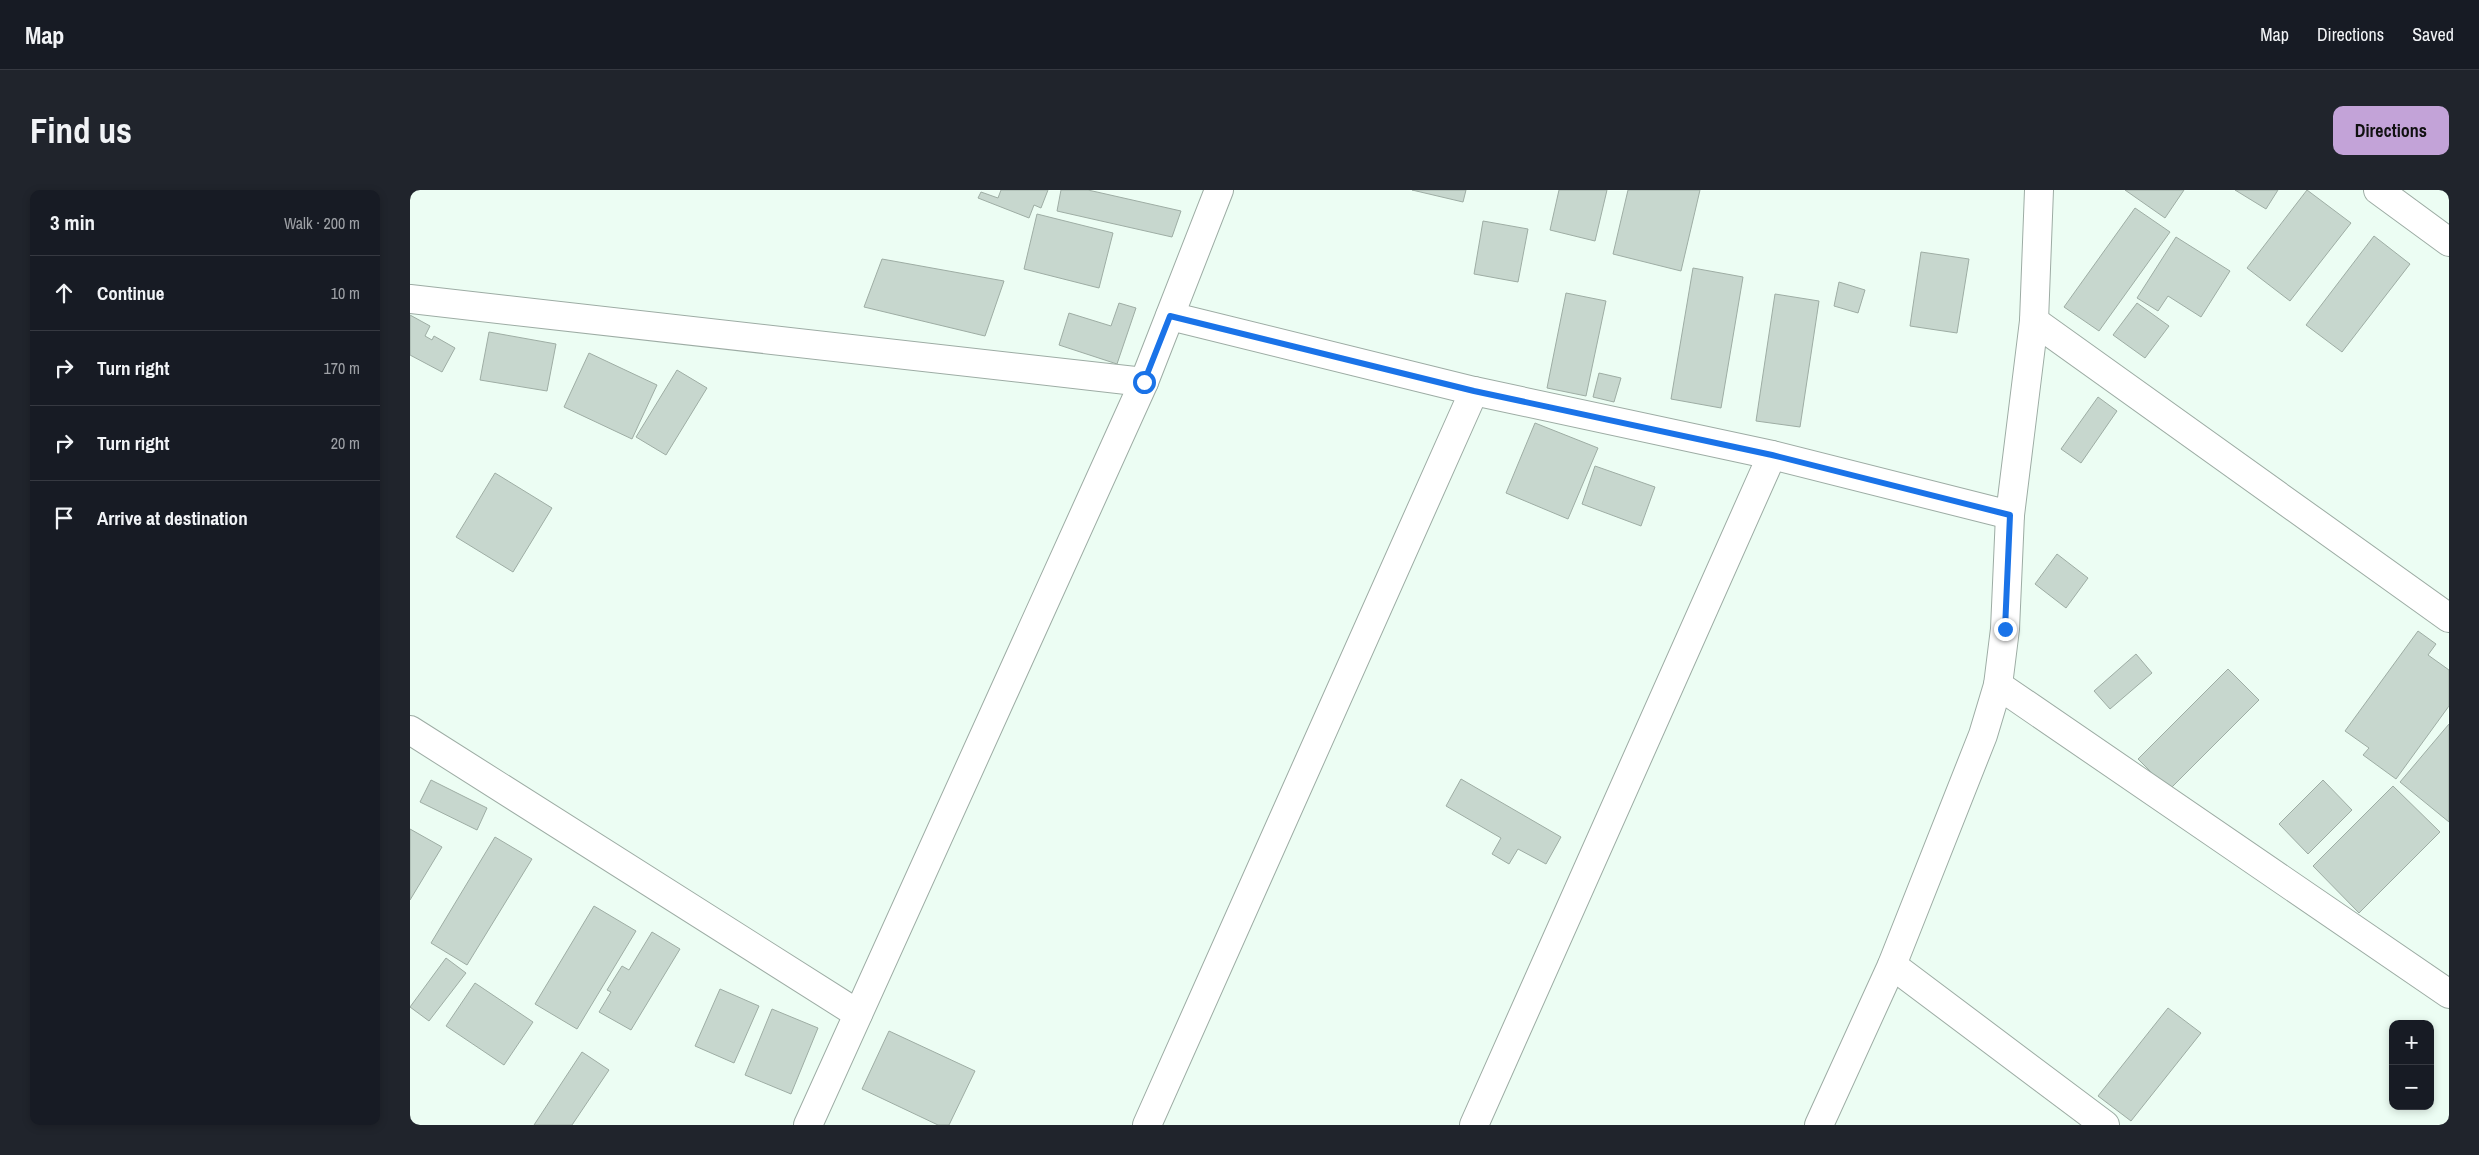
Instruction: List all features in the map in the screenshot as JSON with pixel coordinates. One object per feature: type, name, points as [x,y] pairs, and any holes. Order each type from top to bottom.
[{"type":"street","points":[[808,1125],[1144,382],[1219,190]]},
{"type":"street","points":[[1819,1125],[1892,965],[1983,735],[1998,686],[2005,629],[2010,515],[2034,321],[2039,190]]},
{"type":"street","points":[[2378,190],[2449,242]]},
{"type":"street","points":[[410,299],[1144,382]]},
{"type":"street","points":[[1170,316],[1474,391],[1772,455],[2010,515]]},
{"type":"street","points":[[2034,321],[2449,618]]},
{"type":"street","points":[[1147,1125],[1474,391]]},
{"type":"street","points":[[1474,1125],[1772,455]]},
{"type":"street","points":[[1998,686],[2449,994]]},
{"type":"street","points":[[410,730],[858,1014]]},
{"type":"street","points":[[1892,965],[2105,1125]]},
{"type":"building","points":[[1001,190],[1048,190],[1041,208],[1034,205],[1029,218],[978,198],[981,192],[998,198]]},
{"type":"building","points":[[1061,190],[1088,190],[1181,211],[1172,237],[1057,211]]},
{"type":"building","points":[[1412,190],[1466,190],[1463,202]]},
{"type":"building","points":[[1559,190],[1607,190],[1595,241],[1550,230]]},
{"type":"building","points":[[1628,190],[1700,190],[1681,271],[1613,254]]},
{"type":"building","points":[[2125,190],[2184,190],[2165,218]]},
{"type":"building","points":[[2235,190],[2278,190],[2266,209]]},
{"type":"building","points":[[2307,190],[2351,223],[2290,301],[2247,268]]},
{"type":"building","points":[[2135,208],[2170,232],[2099,331],[2064,307]]},
{"type":"building","points":[[1037,214],[1113,233],[1099,288],[1024,269]]},
{"type":"building","points":[[1483,221],[1528,229],[1518,282],[1474,274]]},
{"type":"building","points":[[2374,236],[2410,264],[2342,352],[2306,325]]},
{"type":"building","points":[[2176,237],[2230,271],[2201,317],[2168,296],[2158,311],[2137,298]]},
{"type":"building","points":[[1921,252],[1969,259],[1957,333],[1910,326]]},
{"type":"building","points":[[882,259],[1004,281],[985,336],[864,307]]},
{"type":"building","points":[[1693,268],[1743,277],[1721,408],[1671,399]]},
{"type":"building","points":[[1839,282],[1865,290],[1858,313],[1834,306]]},
{"type":"building","points":[[1566,293],[1606,301],[1586,396],[1547,388]]},
{"type":"building","points":[[1775,294],[1819,301],[1800,427],[1756,421]]},
{"type":"building","points":[[1119,303],[1136,308],[1117,364],[1059,345],[1069,313],[1111,326]]},
{"type":"building","points":[[2137,303],[2169,326],[2145,358],[2113,335]]},
{"type":"building","points":[[410,315],[430,326],[425,336],[432,340],[434,336],[455,348],[442,372],[410,355]]},
{"type":"building","points":[[489,332],[556,344],[547,391],[480,380]]},
{"type":"building","points":[[589,353],[657,385],[632,439],[564,407]]},
{"type":"building","points":[[677,370],[707,388],[666,455],[636,437]]},
{"type":"building","points":[[1599,373],[1621,378],[1614,402],[1593,397]]},
{"type":"building","points":[[2098,397],[2117,411],[2081,463],[2061,449]]},
{"type":"building","points":[[1535,423],[1598,448],[1568,519],[1506,493]]},
{"type":"building","points":[[1595,466],[1655,487],[1641,526],[1582,504]]},
{"type":"building","points":[[495,473],[552,508],[513,572],[456,537]]},
{"type":"building","points":[[2057,554],[2088,578],[2066,608],[2035,584]]},
{"type":"building","points":[[2418,631],[2436,644],[2428,655],[2449,670],[2449,706],[2396,779],[2363,755],[2369,748],[2345,731]]},
{"type":"building","points":[[2136,654],[2152,673],[2110,709],[2094,691]]},
{"type":"building","points":[[2228,669],[2259,700],[2169,790],[2138,759]]},
{"type":"building","points":[[2449,724],[2449,822],[2400,782]]},
{"type":"building","points":[[1461,779],[1561,837],[1546,864],[1518,849],[1509,864],[1492,854],[1501,838],[1446,806]]},
{"type":"building","points":[[431,780],[487,808],[477,830],[420,802]]},
{"type":"building","points":[[2323,780],[2352,810],[2308,854],[2279,824]]},
{"type":"building","points":[[2393,786],[2440,832],[2359,913],[2313,866]]},
{"type":"building","points":[[410,829],[442,847],[410,900]]},
{"type":"building","points":[[495,837],[532,859],[467,965],[431,943]]},
{"type":"building","points":[[594,906],[636,931],[577,1029],[535,1004]]},
{"type":"building","points":[[652,932],[680,949],[631,1030],[599,1012],[611,992],[607,990],[622,966],[629,970]]},
{"type":"building","points":[[446,958],[466,973],[429,1021],[410,1007]]},
{"type":"building","points":[[475,983],[533,1022],[504,1065],[446,1026]]},
{"type":"building","points":[[720,989],[759,1006],[734,1063],[695,1046]]},
{"type":"building","points":[[2168,1008],[2201,1033],[2131,1121],[2098,1096]]},
{"type":"building","points":[[772,1009],[818,1028],[791,1094],[745,1075]]},
{"type":"building","points":[[889,1031],[975,1071],[949,1125],[938,1125],[862,1089]]},
{"type":"building","points":[[582,1052],[609,1070],[572,1125],[534,1125]]},
{"type":"route","points":[[1144,382],[1170,316],[1474,391],[1772,455],[2010,515],[2005,629]]}]
